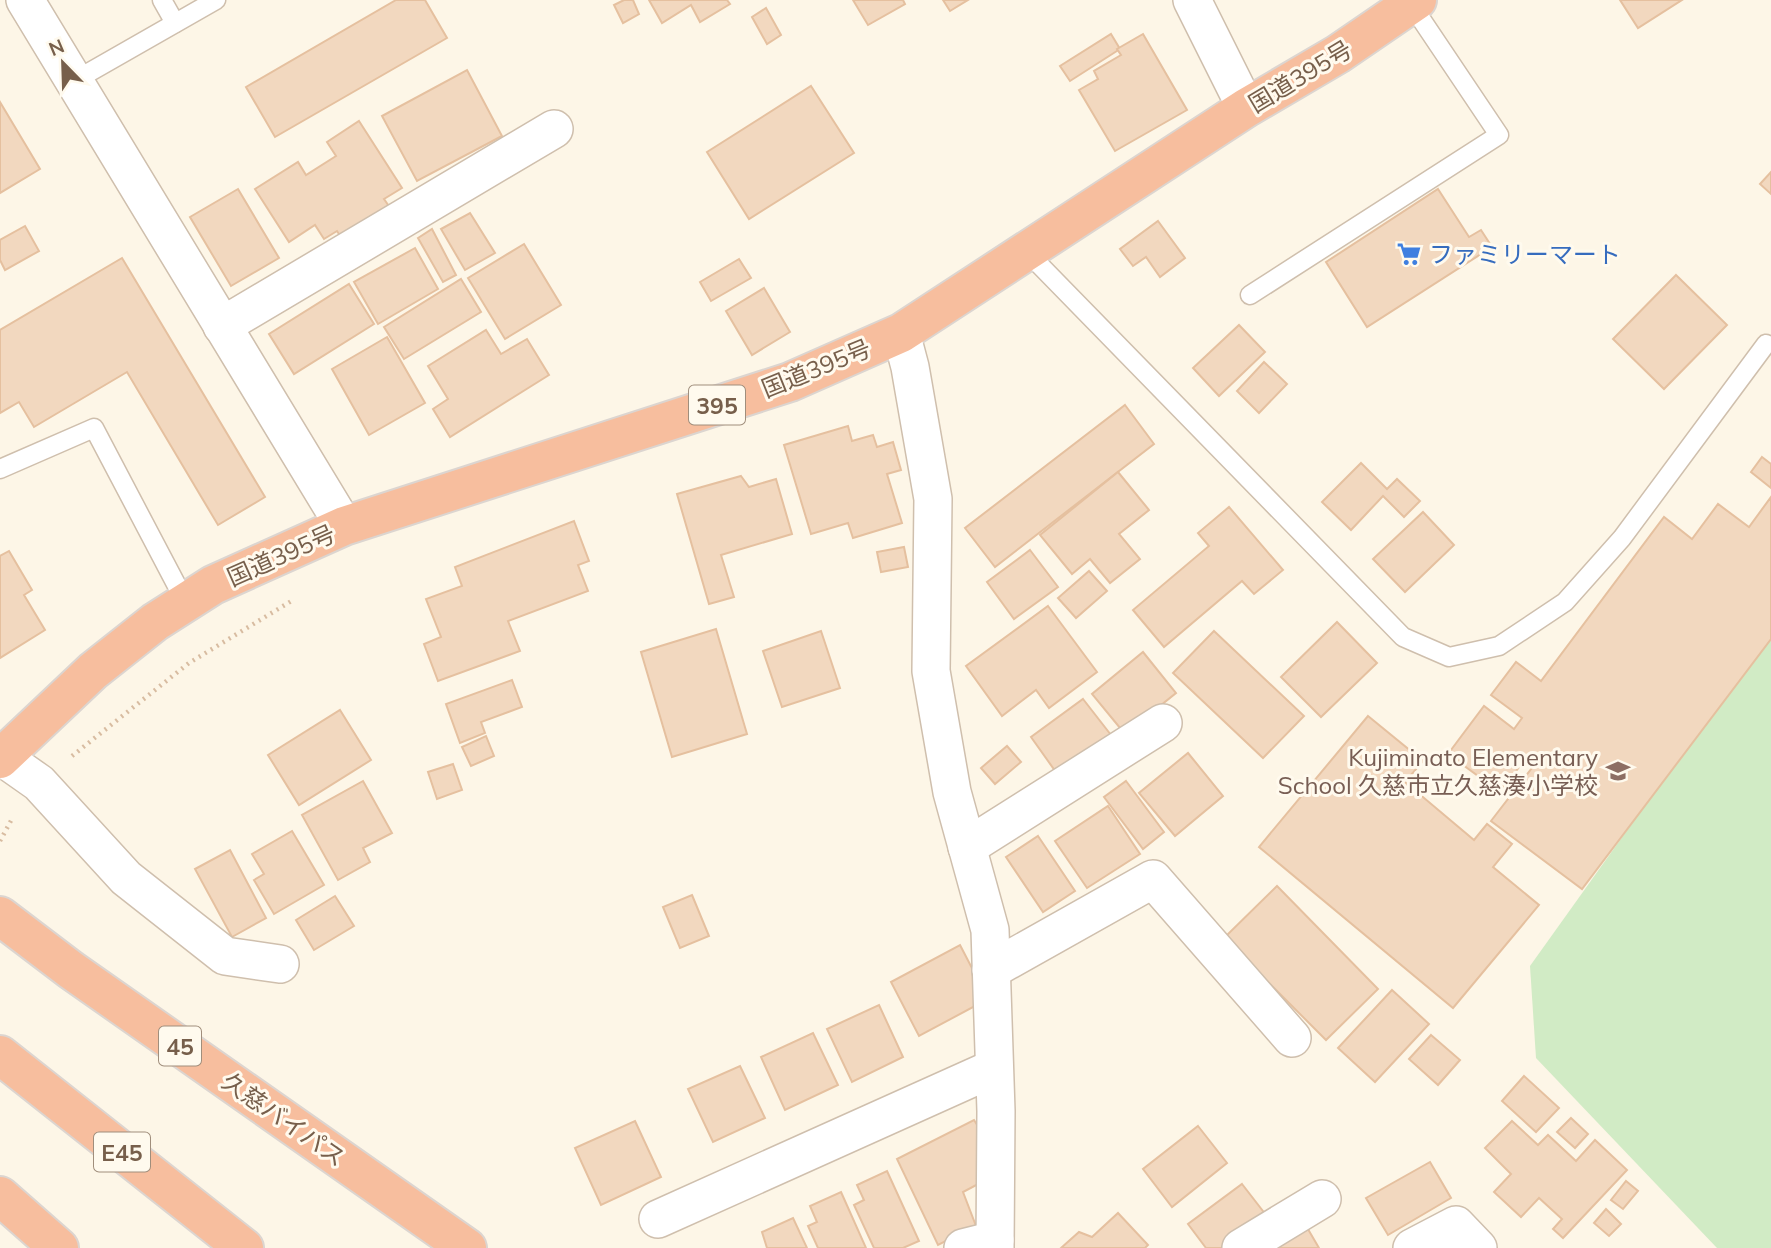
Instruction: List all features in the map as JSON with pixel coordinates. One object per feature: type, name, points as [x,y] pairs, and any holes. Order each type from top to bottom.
[{"type":"highway","name":"国道395号","points":[[1,758],[93,671],[213,585],[344,526],[790,382],[901,333],[1025,250],[1246,108],[1338,54],[1414,2]]},
{"type":"highway","name":"久慈バイパス","points":[[0,916],[71,970],[467,1248]]},
{"type":"highway","name":"E45","points":[[0,1055],[244,1248]]},
{"type":"highway","name":"E45","points":[[0,1065],[211,1248]]},
{"type":"highway","points":[[362,1173],[433,1248]]},
{"type":"highway","points":[[0,1196],[60,1248]]},
{"type":"street","points":[[25,0],[344,526]]},
{"type":"street","points":[[1192,0],[1246,108]]},
{"type":"street","points":[[222,326],[554,129]]},
{"type":"street","points":[[901,333],[911,368],[933,499],[932,671],[952,792],[990,930],[994,1068],[984,1245]]},
{"type":"street","points":[[967,848],[1163,723]]},
{"type":"street","points":[[1,758],[39,783],[126,878],[225,956],[280,964]]},
{"type":"street","points":[[991,970],[1153,879],[1292,1038]]},
{"type":"street","points":[[658,1219],[994,1068]]},
{"type":"street","points":[[1241,1248],[1322,1199]]},
{"type":"street","points":[[1412,1248],[1456,1225],[1478,1248]]},
{"type":"lane","points":[[162,0],[175,23]]},
{"type":"lane","points":[[74,80],[216,0]]},
{"type":"lane","points":[[1250,295],[1499,135],[1414,2]]},
{"type":"lane","points":[[1025,250],[1403,637],[1449,656],[1499,646],[1564,602],[1622,538],[1766,344]]},
{"type":"lane","points":[[0,469],[94,428],[186,603]]},
{"type":"path","points":[[0,841],[6,826],[39,783],[190,663],[296,598]]},
{"type":"green space","points":[[1771,629],[1771,1248],[1717,1248],[1536,1058],[1530,966]]},
{"type":"building","points":[[396,0],[425,0],[447,38],[275,137],[246,87]]},
{"type":"building","points":[[624,0],[633,0],[639,14],[623,23],[614,5]]},
{"type":"building","points":[[649,0],[727,0],[730,4],[700,22],[691,5],[662,23]]},
{"type":"building","points":[[853,0],[903,0],[905,4],[868,25]]},
{"type":"building","points":[[943,0],[968,0],[950,11]]},
{"type":"building","points":[[1620,0],[1682,0],[1638,28]]},
{"type":"building","points":[[766,8],[781,35],[767,44],[752,17]]},
{"type":"building","points":[[1111,34],[1120,49],[1070,81],[1060,66]]},
{"type":"building","points":[[1143,34],[1187,110],[1115,151],[1079,90],[1098,79],[1094,71],[1121,55],[1117,49]]},
{"type":"building","points":[[467,70],[502,136],[417,181],[382,116]]},
{"type":"building","points":[[811,86],[854,153],[749,219],[707,152]]},
{"type":"building","points":[[0,102],[40,169],[0,193]]},
{"type":"building","points":[[359,121],[402,188],[384,199],[393,212],[344,242],[337,231],[324,239],[315,225],[289,242],[255,189],[298,162],[306,175],[336,156],[327,142]]},
{"type":"building","points":[[1771,172],[1771,194],[1760,184]]},
{"type":"building","points":[[238,189],[279,258],[231,286],[190,217]]},
{"type":"building","name":"ファミリーマート","points":[[1438,189],[1469,237],[1481,230],[1492,247],[1367,327],[1326,262]]},
{"type":"building","points":[[470,213],[495,253],[465,270],[441,229]]},
{"type":"building","points":[[1158,221],[1185,258],[1160,277],[1146,257],[1133,266],[1120,249]]},
{"type":"building","points":[[25,226],[39,251],[5,270],[0,260],[0,240]]},
{"type":"building","points":[[432,229],[456,275],[443,282],[418,238]]},
{"type":"building","points":[[524,244],[561,305],[505,339],[468,278]]},
{"type":"building","points":[[415,248],[438,289],[378,324],[354,282]]},
{"type":"building","points":[[122,258],[265,497],[218,525],[127,372],[34,427],[19,402],[0,413],[0,330]]},
{"type":"building","points":[[739,259],[751,278],[711,301],[700,282]]},
{"type":"building","points":[[1676,275],[1727,325],[1664,389],[1613,339]]},
{"type":"building","points":[[461,279],[481,312],[404,359],[384,327]]},
{"type":"building","points":[[349,284],[374,324],[294,374],[269,334]]},
{"type":"building","points":[[764,288],[790,332],[752,355],[726,311]]},
{"type":"building","points":[[1239,325],[1265,352],[1219,396],[1193,368]]},
{"type":"building","points":[[486,330],[501,354],[527,339],[549,375],[450,437],[433,409],[448,399],[428,366]]},
{"type":"building","points":[[387,337],[425,403],[369,435],[332,369]]},
{"type":"building","points":[[1264,362],[1287,384],[1259,413],[1237,391]]},
{"type":"building","points":[[1125,405],[1154,444],[995,567],[965,528]]},
{"type":"building","points":[[848,426],[852,441],[873,435],[877,447],[893,442],[901,470],[887,474],[902,523],[853,538],[848,523],[811,534],[784,445]]},
{"type":"building","points":[[1762,457],[1771,464],[1771,488],[1751,472]]},
{"type":"building","points":[[1361,463],[1387,489],[1397,479],[1420,501],[1404,517],[1383,496],[1351,530],[1322,502]]},
{"type":"building","points":[[1118,472],[1149,510],[1119,534],[1140,559],[1110,583],[1090,559],[1072,574],[1040,535]]},
{"type":"building","points":[[741,476],[749,487],[776,479],[792,534],[721,555],[734,597],[709,604],[677,494]]},
{"type":"building","points":[[1771,497],[1771,639],[1582,889],[1491,821],[1535,764],[1526,758],[1500,792],[1448,754],[1484,706],[1514,729],[1522,718],[1491,695],[1516,662],[1541,681],[1664,517],[1692,539],[1718,504],[1749,527]]},
{"type":"building","points":[[1229,507],[1283,570],[1254,594],[1242,581],[1164,647],[1133,610],[1209,546],[1198,533]]},
{"type":"building","points":[[1423,512],[1454,545],[1405,592],[1373,559]]},
{"type":"building","points":[[574,521],[589,561],[578,565],[588,591],[508,621],[520,651],[438,681],[424,644],[441,637],[426,599],[462,586],[455,567]]},
{"type":"building","points":[[904,547],[908,567],[881,572],[877,552]]},
{"type":"building","points":[[1030,550],[1058,587],[1014,619],[987,582]]},
{"type":"building","points":[[9,551],[32,590],[24,595],[45,630],[0,658],[0,556]]},
{"type":"building","points":[[1089,571],[1107,591],[1076,618],[1058,598]]},
{"type":"building","points":[[1048,606],[1097,672],[1049,708],[1036,690],[1002,716],[966,666]]},
{"type":"building","points":[[1337,622],[1377,663],[1321,717],[1281,677]]},
{"type":"building","points":[[716,629],[747,734],[672,757],[641,652]]},
{"type":"building","points":[[821,631],[840,688],[782,707],[763,651]]},
{"type":"building","points":[[1214,631],[1304,716],[1263,758],[1173,673]]},
{"type":"building","points":[[1143,652],[1176,693],[1125,734],[1092,694]]},
{"type":"building","points":[[512,680],[522,707],[481,722],[485,733],[460,743],[446,704]]},
{"type":"building","points":[[1083,699],[1111,735],[1058,775],[1031,737]]},
{"type":"building","points":[[340,710],[371,760],[299,805],[268,755]]},
{"type":"building","points":[[1368,716],[1423,761],[1405,782],[1474,840],[1487,824],[1512,844],[1493,867],[1539,905],[1453,1008],[1259,847]]},
{"type":"building","points":[[486,736],[494,756],[471,766],[462,747]]},
{"type":"building","points":[[1007,746],[1021,762],[995,784],[981,768]]},
{"type":"building","points":[[1188,753],[1223,796],[1175,836],[1139,793]]},
{"type":"building","points":[[453,764],[462,790],[437,799],[428,772]]},
{"type":"building","points":[[363,781],[392,833],[363,848],[370,862],[338,880],[302,815]]},
{"type":"building","points":[[1126,781],[1164,832],[1143,849],[1104,797]]},
{"type":"building","points":[[1108,806],[1140,854],[1087,888],[1055,841]]},
{"type":"building","points":[[292,831],[324,885],[274,914],[254,880],[264,874],[252,854]]},
{"type":"building","points":[[1038,836],[1075,891],[1043,912],[1006,857]]},
{"type":"building","points":[[230,850],[266,918],[232,937],[195,869]]},
{"type":"building","points":[[1277,886],[1378,989],[1326,1040],[1224,938]]},
{"type":"building","points":[[692,895],[709,936],[680,948],[663,907]]},
{"type":"building","points":[[335,896],[354,926],[314,950],[296,920]]},
{"type":"building","points":[[960,945],[988,999],[919,1036],[891,982]]},
{"type":"building","points":[[1392,990],[1429,1024],[1375,1082],[1338,1048]]},
{"type":"building","points":[[879,1005],[903,1057],[852,1082],[827,1029]]},
{"type":"building","points":[[813,1033],[838,1085],[785,1110],[761,1057]]},
{"type":"building","points":[[1431,1035],[1460,1060],[1438,1085],[1409,1059]]},
{"type":"building","points":[[740,1066],[765,1118],[713,1142],[688,1089]]},
{"type":"building","points":[[1524,1076],[1559,1108],[1536,1132],[1502,1101]]},
{"type":"building","points":[[1571,1118],[1588,1134],[1575,1148],[1557,1132]]},
{"type":"building","points":[[974,1120],[991,1147],[982,1182],[963,1192],[976,1226],[938,1245],[897,1159]]},
{"type":"building","points":[[635,1121],[661,1177],[601,1205],[575,1148]]},
{"type":"building","points":[[1512,1121],[1538,1145],[1548,1135],[1576,1161],[1595,1140],[1627,1170],[1563,1238],[1553,1229],[1562,1219],[1539,1198],[1521,1217],[1494,1192],[1511,1174],[1485,1148]]},
{"type":"building","points":[[1198,1126],[1227,1163],[1172,1207],[1143,1169]]},
{"type":"building","points":[[1430,1162],[1451,1198],[1388,1235],[1366,1198]]},
{"type":"building","points":[[887,1171],[919,1241],[903,1248],[874,1248],[854,1205],[864,1200],[857,1185]]},
{"type":"building","points":[[1626,1181],[1638,1191],[1623,1209],[1611,1200]]},
{"type":"building","points":[[1242,1184],[1266,1215],[1221,1248],[1206,1248],[1188,1224]]},
{"type":"building","points":[[841,1192],[866,1248],[818,1248],[808,1226],[817,1222],[810,1206]]},
{"type":"building","points":[[1606,1209],[1621,1224],[1609,1236],[1594,1223]]},
{"type":"building","points":[[1118,1213],[1148,1245],[1145,1248],[1061,1248],[1079,1232],[1092,1237]]},
{"type":"building","points":[[793,1218],[807,1248],[767,1248],[762,1232]]},
{"type":"building","points":[[1305,1224],[1319,1248],[1266,1248]]},
{"type":"place","name":"ファミリーマート","points":[[1409,254]]},
{"type":"place","name":"Kujiminato Elementary School 久慈市立久慈湊小学校","points":[[1618,771]]}]
